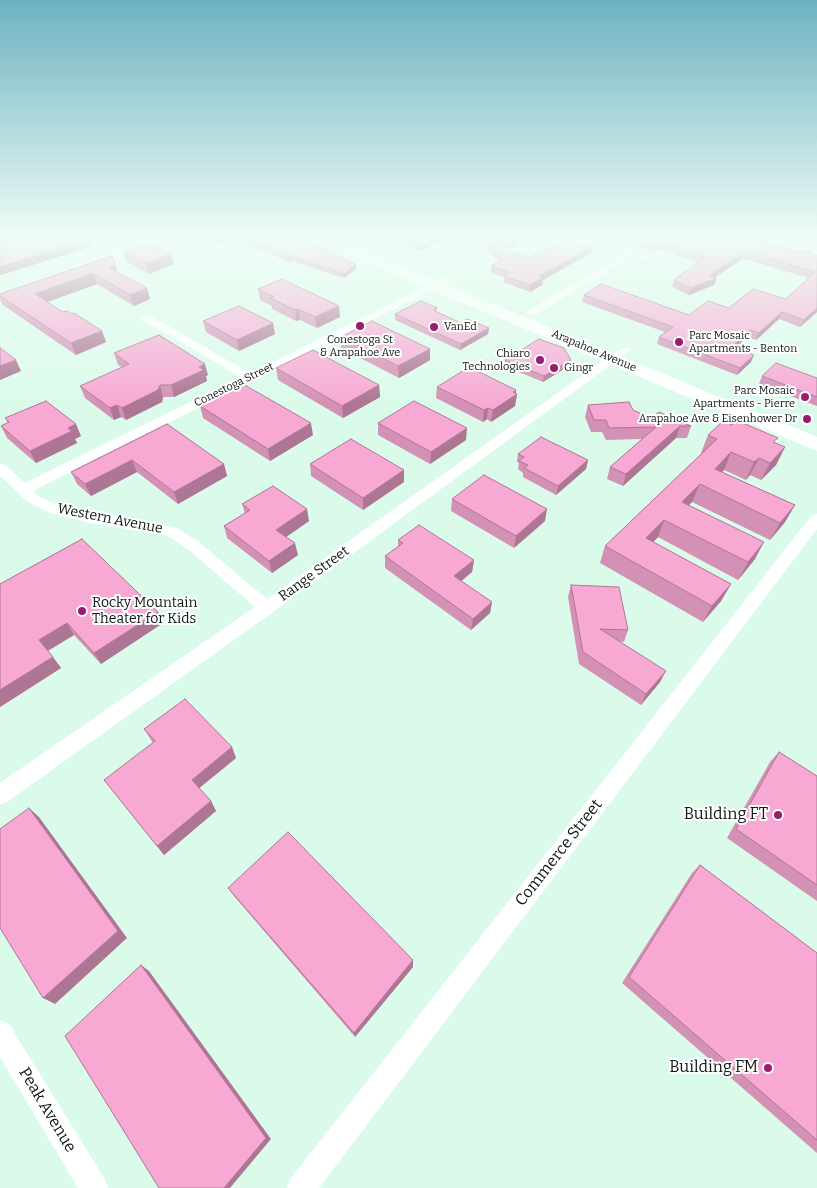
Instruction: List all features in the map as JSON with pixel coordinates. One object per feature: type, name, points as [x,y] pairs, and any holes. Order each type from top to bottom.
[{"type":"main road","name":"Arapahoe Avenue","points":[[462,291],[619,355],[817,430]]},
{"type":"main road","name":"Arapahoe Avenue","points":[[467,291],[531,313],[817,445]]},
{"type":"street","name":"Conestoga Street","points":[[23,490],[420,291]]},
{"type":"street","points":[[531,313],[568,291]]},
{"type":"street","points":[[145,316],[249,377]]},
{"type":"street","name":"Range Street","points":[[0,795],[267,608],[619,355]]},
{"type":"street","name":"Western Avenue","points":[[0,468],[23,490],[43,505],[69,514],[172,532],[195,546],[267,608]]},
{"type":"street","name":"Commerce Street","points":[[301,1188],[817,519]]},
{"type":"street","name":"Peak Avenue","points":[[0,1033],[94,1188]]},
{"type":"building","points":[[8,291],[42,291],[35,294],[63,312],[74,313],[102,331],[71,343],[0,296],[0,294]]},
{"type":"building","points":[[124,291],[139,291],[130,295]]},
{"type":"building","points":[[263,291],[308,291],[339,306],[315,317],[270,298],[274,297]]},
{"type":"building","points":[[590,291],[622,291],[689,315],[708,301],[729,308],[750,291],[761,291],[786,299],[794,291],[817,291],[817,308],[804,320],[782,312],[759,333],[750,330],[732,347],[754,355],[740,368],[659,337],[673,327],[584,295]]},
{"type":"building","name":"VanEd","points":[[421,301],[437,308],[433,310],[461,323],[467,319],[489,328],[461,344],[395,314]]},
{"type":"building","points":[[239,306],[273,323],[237,340],[203,321]]},
{"type":"building","points":[[372,321],[430,349],[398,366],[341,337]]},
{"type":"building","points":[[159,335],[205,364],[199,367],[204,370],[171,385],[160,385],[158,390],[122,408],[117,405],[110,408],[80,386],[129,364],[114,353]]},
{"type":"building","name":"Chiaro Technologies","points":[[539,339],[564,348],[571,360],[544,376],[505,360]]},
{"type":"building","points":[[0,348],[16,360],[0,366]]},
{"type":"building","points":[[313,350],[379,385],[342,406],[276,368]]},
{"type":"building","points":[[776,363],[817,378],[817,397],[762,376]]},
{"type":"building","points":[[469,367],[516,390],[513,392],[517,394],[493,410],[488,408],[484,410],[437,387]]},
{"type":"building","points":[[243,384],[311,423],[268,449],[200,406]]},
{"type":"building","points":[[46,401],[76,424],[68,428],[72,431],[30,451],[1,426],[9,422],[5,418]]},
{"type":"building","points":[[414,401],[467,428],[431,452],[378,423]]},
{"type":"building","points":[[629,402],[633,410],[646,416],[655,415],[659,412],[691,426],[680,426],[626,474],[610,467],[656,427],[609,428],[606,420],[594,420],[588,405]]},
{"type":"building","points":[[736,420],[778,438],[773,442],[785,447],[770,463],[759,458],[754,462],[731,452],[715,469],[795,505],[780,523],[700,484],[682,502],[764,542],[748,562],[664,520],[646,538],[731,584],[712,606],[605,546],[717,439],[708,435],[723,421],[732,425]]},
{"type":"building","points":[[167,424],[224,464],[174,492],[132,460],[85,484],[71,472]]},
{"type":"building","points":[[541,437],[588,460],[558,486],[524,468],[528,465],[519,461],[524,457],[518,454]]},
{"type":"building","points":[[351,439],[404,470],[363,498],[310,464]]},
{"type":"building","points":[[484,475],[547,509],[516,536],[452,499]]},
{"type":"building","points":[[273,486],[307,509],[276,530],[295,543],[269,561],[224,526],[250,510],[242,504]]},
{"type":"building","points":[[419,525],[474,560],[454,576],[492,602],[473,619],[385,556],[403,543],[398,540]]},
{"type":"building","name":"Rocky Mountain Theater for Kids","points":[[82,539],[158,612],[94,653],[67,623],[39,640],[53,657],[0,690],[0,584]]},
{"type":"building","points":[[571,585],[619,587],[628,630],[600,629],[666,671],[646,694],[583,652]]},
{"type":"building","points":[[185,699],[232,747],[192,780],[211,801],[157,846],[104,780],[155,741],[144,729]]},
{"type":"building","name":"Building FT","points":[[779,752],[817,776],[817,885],[736,829]]},
{"type":"building","points":[[29,808],[118,931],[43,998],[0,928],[0,829]]},
{"type":"building","points":[[288,832],[413,960],[354,1033],[228,888]]},
{"type":"building","name":"Building FM","points":[[700,865],[817,953],[817,1140],[629,977]]},
{"type":"building","points":[[141,965],[266,1138],[224,1188],[159,1188],[65,1036]]},
{"type":"place","name":"Conestoga St & Arapahoe Ave","points":[[360,326]]},
{"type":"place","name":"VanEd","points":[[434,327]]},
{"type":"place","name":"Parc Mosaic Apartments - Benton","points":[[679,342]]},
{"type":"place","name":"Chiaro Technologies","points":[[540,360]]},
{"type":"place","name":"Gingr","points":[[554,368]]},
{"type":"place","name":"Parc Mosaic Apartments - Pierre","points":[[805,397]]},
{"type":"place","name":"Arapahoe Ave & Eisenhower Dr","points":[[807,419]]},
{"type":"place","name":"Rocky Mountain Theater for Kids","points":[[82,611]]},
{"type":"place","name":"Building FT","points":[[778,815]]},
{"type":"place","name":"Building FM","points":[[768,1068]]}]
